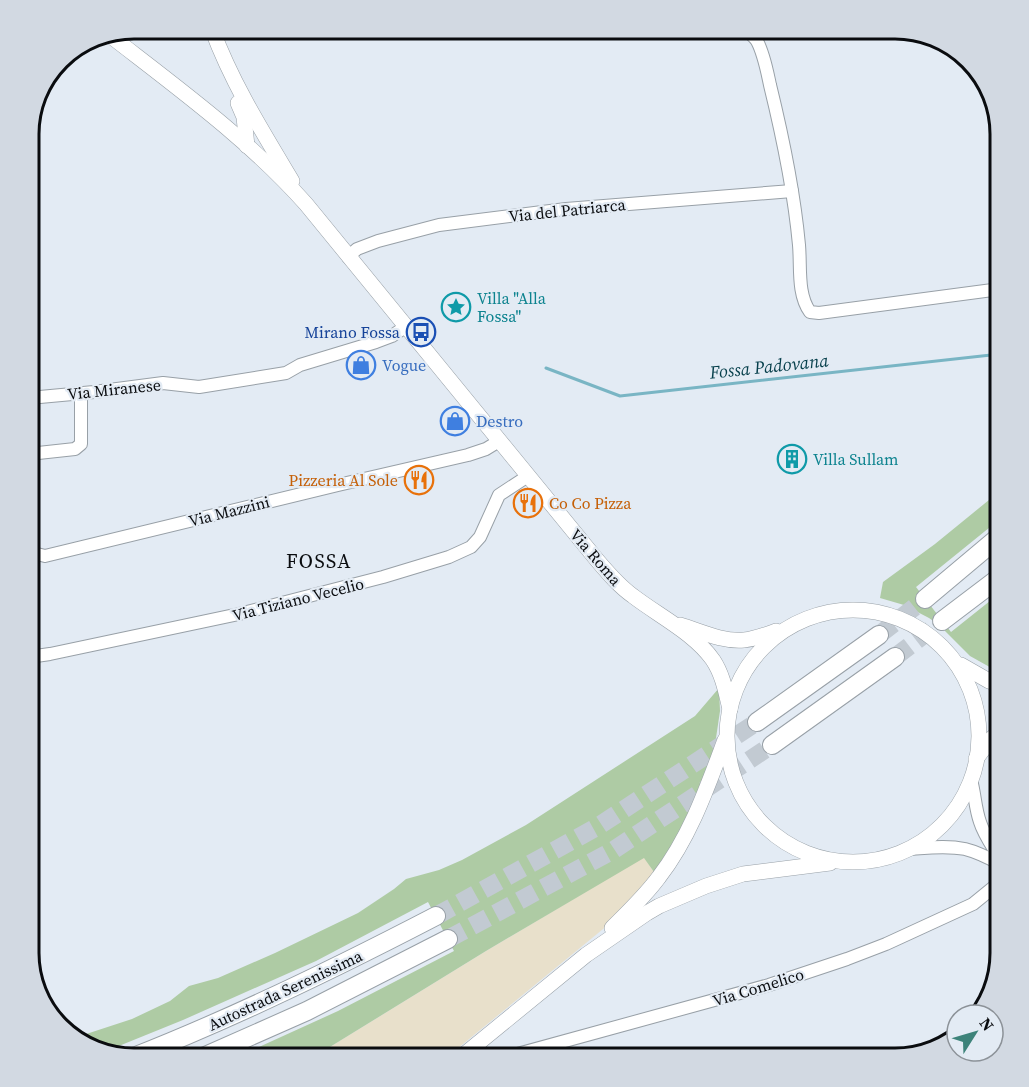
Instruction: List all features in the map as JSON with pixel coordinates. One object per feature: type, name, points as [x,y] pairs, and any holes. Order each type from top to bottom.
[{"type":"highway","points":[[926,599],[990,545]]},
{"type":"highway","points":[[942,621],[990,585]]},
{"type":"highway","points":[[757,723],[879,635]]},
{"type":"highway","points":[[772,745],[895,657]]},
{"type":"highway","name":"Autostrada Serenissima","points":[[157,1048],[193,1034],[283,992],[436,916]]},
{"type":"highway","name":"Autostrada Serenissima","points":[[225,1048],[307,1011],[448,939]]},
{"type":"main road","points":[[216,39],[250,112],[306,204]]},
{"type":"main road","points":[[117,41],[218,121],[285,181],[405,327]]},
{"type":"main road","points":[[223,58],[228,79],[244,117],[247,146]]},
{"type":"main road","points":[[218,121],[232,116],[238,102]]},
{"type":"main road","name":"Via Roma","points":[[405,327],[615,581],[642,603],[674,623]]},
{"type":"main road","points":[[674,623],[725,639],[742,640],[763,636],[815,615],[834,611],[862,611],[887,615],[904,621],[917,627],[937,643],[955,662],[969,683],[977,708],[978,725],[976,759],[971,780],[962,799],[944,823],[927,838],[892,856],[858,863],[836,862],[809,855],[788,845],[772,834],[742,798],[728,755],[727,735],[730,709],[736,686],[747,666],[766,644],[790,626]]},
{"type":"main road","points":[[674,623],[713,660],[721,677],[730,709]]},
{"type":"main road","points":[[955,662],[990,682]]},
{"type":"main road","points":[[586,955],[659,878],[677,850],[691,825],[727,735]]},
{"type":"main road","points":[[976,759],[990,740]]},
{"type":"main road","points":[[473,1048],[586,955],[647,913],[672,900],[744,874],[836,862]]},
{"type":"street","points":[[755,39],[761,53],[776,109],[792,191],[803,296],[810,312],[819,313],[990,290]]},
{"type":"street","name":"Via del Patriarca","points":[[348,256],[357,249],[378,241],[448,224],[566,209],[792,191]]},
{"type":"street","name":"Via Miranese","points":[[39,397],[163,383],[199,387],[286,372],[300,365],[392,336],[405,327]]},
{"type":"street","points":[[39,453],[75,448],[81,444],[81,393]]},
{"type":"street","name":"Via Mazzini","points":[[39,554],[45,556],[468,455],[486,449],[499,441]]},
{"type":"street","name":"Via Tiziano Vecelio","points":[[39,656],[239,614],[383,578],[449,557],[471,547],[487,526],[499,495],[528,476]]},
{"type":"street","points":[[971,780],[979,820],[990,843]]},
{"type":"street","points":[[908,849],[963,848],[990,859]]},
{"type":"street","name":"Via Comelico","points":[[543,1048],[769,985],[847,959],[886,944],[973,904],[990,890]]},
{"type":"shaded area","points":[[644,857],[654,872],[608,925],[458,1048],[328,1048]]},
{"type":"green space","points":[[990,499],[990,527],[916,587],[951,632],[990,601],[990,667],[970,656],[929,618],[904,605],[880,598],[883,582]]},
{"type":"green space","points":[[719,688],[720,711],[708,771],[688,820],[654,872],[644,858],[328,1048],[257,1048],[338,1011],[454,951],[428,902],[316,961],[118,1046],[104,1043],[86,1034],[132,1019],[170,1001],[189,986],[218,978],[358,913],[406,879],[439,870],[462,860],[526,825],[695,716]]},
{"type":"waterway","name":"Fossa Padovana","points":[[546,368],[620,396],[990,355]]},
{"type":"tunnel","points":[[879,635],[925,599]]},
{"type":"tunnel","points":[[895,657],[942,621]]},
{"type":"tunnel","points":[[436,916],[597,827],[757,722]]},
{"type":"tunnel","points":[[448,939],[612,851],[772,745]]},
{"type":"place","name":"Villa \"Alla Fossa\"","points":[[456,307]]},
{"type":"place","name":"Mirano Fossa","points":[[421,332]]},
{"type":"place","name":"Vogue","points":[[361,365]]},
{"type":"place","name":"Destro","points":[[455,421]]},
{"type":"place","name":"Villa Sullam","points":[[792,459]]},
{"type":"place","name":"Pizzeria Al Sole","points":[[419,480]]},
{"type":"place","name":"Co Co Pizza","points":[[528,503]]},
{"type":"district","name":"FOSSA","points":[[319,561]]}]
